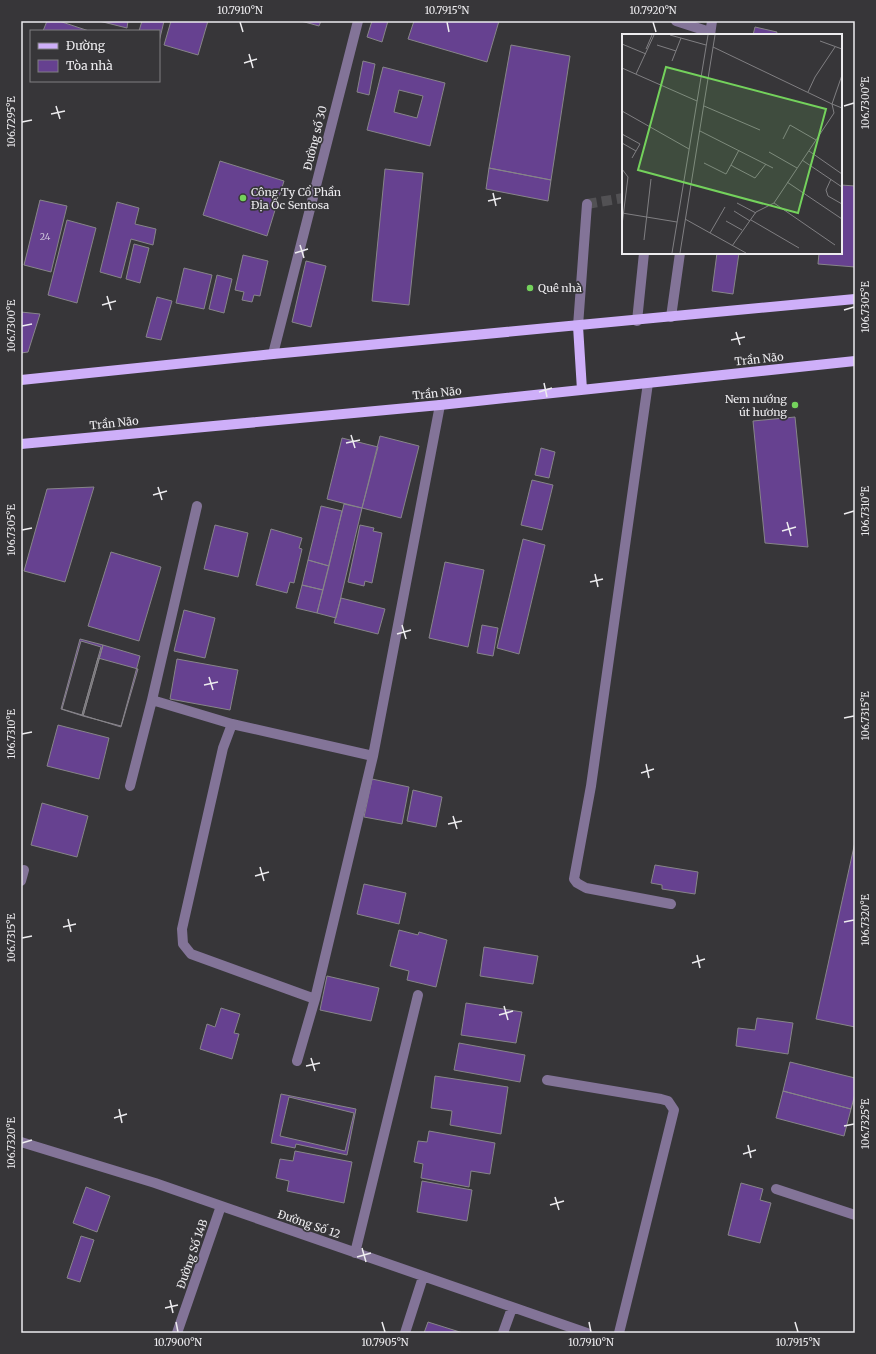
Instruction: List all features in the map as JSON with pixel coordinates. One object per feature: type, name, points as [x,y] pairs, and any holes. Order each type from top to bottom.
[{"type":"main road","points":[[21,380],[273,354],[637,321],[855,299]]},
{"type":"main road","points":[[578,326],[582,390]]},
{"type":"main road","name":"Trần Não","points":[[21,444],[440,405],[855,361]]},
{"type":"street","name":"Đường số 30","points":[[273,354],[358,21]]},
{"type":"street","points":[[676,21],[710,34],[712,21]]},
{"type":"street","points":[[578,326],[587,204]]},
{"type":"street","points":[[637,321],[644,254]]},
{"type":"street","points":[[671,317],[680,254]]},
{"type":"street","points":[[648,383],[591,786],[574,879],[577,883],[586,888],[671,904]]},
{"type":"street","points":[[297,1062],[315,999],[373,756],[440,405]]},
{"type":"street","points":[[130,786],[152,700],[197,506]]},
{"type":"street","points":[[152,700],[232,724],[373,756]]},
{"type":"street","points":[[232,724],[223,748],[182,929],[183,944],[191,954],[315,999]]},
{"type":"street","points":[[21,881],[24,870]]},
{"type":"street","points":[[355,1253],[418,995]]},
{"type":"street","points":[[547,1080],[661,1099],[668,1101],[674,1110],[619,1333]]},
{"type":"street","name":"Đường Số 12","points":[[21,1143],[154,1182],[587,1333]]},
{"type":"street","points":[[776,1190],[855,1215]]},
{"type":"street","name":"Đường Số 14B","points":[[176,1333],[221,1206]]},
{"type":"street","points":[[405,1333],[423,1277]]},
{"type":"street","points":[[503,1333],[512,1308]]},
{"type":"building","points":[[47,21],[59,21],[86,30],[43,30]]},
{"type":"building","points":[[99,21],[128,21],[127,28]]},
{"type":"building","points":[[142,21],[164,21],[160,38],[160,30],[139,30]]},
{"type":"building","points":[[171,21],[208,21],[198,55],[164,45]]},
{"type":"building","points":[[301,21],[321,21],[319,26]]},
{"type":"building","points":[[372,21],[388,21],[382,42],[367,37]]},
{"type":"building","points":[[414,21],[499,21],[487,62],[408,39]]},
{"type":"building","points":[[755,27],[777,32],[776,34],[753,34]]},
{"type":"building","points":[[511,45],[570,56],[551,180],[489,168]]},
{"type":"building","points":[[363,61],[375,64],[369,95],[357,92]]},
{"type":"building","points":[[383,67],[445,83],[430,146],[367,130]],"holes":[[[399,90],[423,96],[417,118],[394,112]]]},
{"type":"building","name":"Công Ty Cổ Phần Địa Ốc Sentosa","points":[[220,161],[284,181],[267,236],[203,215]]},
{"type":"building","points":[[489,168],[551,180],[548,201],[486,189]]},
{"type":"building","points":[[385,169],[423,173],[409,305],[372,301]]},
{"type":"building","points":[[842,185],[855,186],[855,267],[818,264],[819,254],[842,254]]},
{"type":"building","points":[[40,200],[67,206],[51,272],[24,265]]},
{"type":"building","points":[[117,202],[139,208],[135,224],[156,229],[153,245],[131,239],[121,278],[100,272]]},
{"type":"building","points":[[67,220],[96,228],[77,303],[48,295]]},
{"type":"building","points":[[134,244],[149,248],[140,283],[126,279]]},
{"type":"building","points":[[717,254],[739,254],[733,294],[712,291]]},
{"type":"building","points":[[243,255],[268,261],[260,296],[254,295],[252,302],[242,300],[244,292],[235,290]]},
{"type":"building","points":[[306,261],[326,266],[311,327],[292,322]]},
{"type":"building","points":[[184,268],[212,275],[204,309],[176,303]]},
{"type":"building","points":[[217,275],[232,279],[224,313],[209,309]]},
{"type":"building","points":[[157,297],[172,301],[161,340],[146,337]]},
{"type":"building","points":[[21,312],[40,314],[28,352],[21,353]]},
{"type":"building","points":[[795,417],[808,547],[765,543],[753,421]]},
{"type":"building","points":[[380,436],[419,446],[401,518],[362,508]]},
{"type":"building","points":[[342,438],[378,447],[362,508],[327,499]]},
{"type":"building","points":[[541,448],[555,452],[549,478],[535,475]]},
{"type":"building","points":[[532,480],[553,485],[542,530],[521,525]]},
{"type":"building","points":[[94,487],[65,582],[24,571],[47,489]]},
{"type":"building","points":[[344,504],[362,508],[336,618],[317,613]]},
{"type":"building","points":[[321,506],[342,511],[329,566],[308,560]]},
{"type":"building","points":[[215,525],[248,533],[238,577],[204,569]]},
{"type":"building","points":[[360,525],[374,528],[373,531],[382,533],[372,583],[365,581],[364,586],[348,582]]},
{"type":"building","points":[[271,529],[302,538],[299,548],[302,549],[294,583],[290,582],[287,593],[256,585]]},
{"type":"building","points":[[523,539],[545,545],[519,654],[497,648]]},
{"type":"building","points":[[111,552],[161,567],[139,641],[88,626]]},
{"type":"building","points":[[308,560],[329,566],[323,590],[302,585]]},
{"type":"building","points":[[445,562],[484,570],[468,647],[429,638]]},
{"type":"building","points":[[302,585],[323,590],[317,613],[296,608]]},
{"type":"building","points":[[341,598],[385,609],[378,634],[334,623]]},
{"type":"building","points":[[184,610],[215,618],[205,658],[174,651]]},
{"type":"building","points":[[482,625],[498,628],[493,656],[477,653]]},
{"type":"building","points":[[80,639],[103,645],[83,716],[61,709]]},
{"type":"building","points":[[81,641],[101,647],[82,715],[62,709]]},
{"type":"building","points":[[103,645],[140,656],[121,726],[83,716]]},
{"type":"building","points":[[98,658],[138,669],[121,727],[82,715]]},
{"type":"building","points":[[177,659],[238,670],[230,710],[170,699]]},
{"type":"building","points":[[58,725],[109,738],[99,779],[47,766]]},
{"type":"building","points":[[372,779],[409,787],[402,824],[364,817]]},
{"type":"building","points":[[413,790],[442,797],[436,827],[407,821]]},
{"type":"building","points":[[42,803],[88,816],[77,857],[31,845]]},
{"type":"building","points":[[855,842],[855,1027],[816,1019]]},
{"type":"building","points":[[655,865],[698,872],[695,894],[662,889],[662,885],[651,883]]},
{"type":"building","points":[[364,884],[406,893],[399,924],[357,914]]},
{"type":"building","points":[[399,930],[418,935],[419,932],[447,940],[436,987],[407,980],[409,971],[390,966]]},
{"type":"building","points":[[484,947],[538,956],[533,984],[480,976]]},
{"type":"building","points":[[327,976],[379,988],[371,1021],[320,1010]]},
{"type":"building","points":[[466,1003],[522,1012],[516,1043],[461,1035]]},
{"type":"building","points":[[221,1008],[240,1014],[234,1033],[239,1034],[232,1059],[200,1049],[207,1024],[215,1027]]},
{"type":"building","points":[[757,1018],[793,1023],[788,1054],[736,1046],[738,1028],[755,1030]]},
{"type":"building","points":[[459,1043],[525,1055],[520,1082],[454,1070]]},
{"type":"building","points":[[790,1062],[855,1078],[855,1094],[851,1109],[783,1091]]},
{"type":"building","points":[[435,1076],[508,1087],[501,1134],[450,1125],[452,1111],[431,1108]]},
{"type":"building","points":[[783,1091],[851,1109],[844,1136],[776,1118]]},
{"type":"building","points":[[281,1094],[356,1109],[347,1155],[296,1144],[295,1148],[271,1143]]},
{"type":"building","points":[[289,1097],[354,1113],[345,1151],[280,1136]]},
{"type":"building","points":[[429,1131],[495,1143],[490,1174],[471,1171],[469,1187],[421,1178],[423,1164],[414,1162],[418,1141],[427,1142]]},
{"type":"building","points":[[295,1151],[352,1162],[344,1203],[287,1191],[289,1181],[276,1178],[280,1159],[293,1161]]},
{"type":"building","points":[[422,1181],[472,1190],[467,1221],[417,1212]]},
{"type":"building","points":[[741,1183],[763,1189],[760,1200],[771,1203],[760,1243],[728,1235]]},
{"type":"building","points":[[86,1187],[110,1196],[97,1232],[73,1223]]},
{"type":"building","points":[[81,1236],[94,1240],[80,1282],[67,1278]]},
{"type":"building","points":[[428,1322],[463,1333],[424,1333]]},
{"type":"tunnel","points":[[587,204],[622,198]]},
{"type":"place","name":"Công Ty Cổ Phần Địa Ốc Sentosa","points":[[243,198]]},
{"type":"place","name":"Quê nhà","points":[[530,288]]},
{"type":"place","name":"Nem nướng út hương","points":[[795,405]]}]
